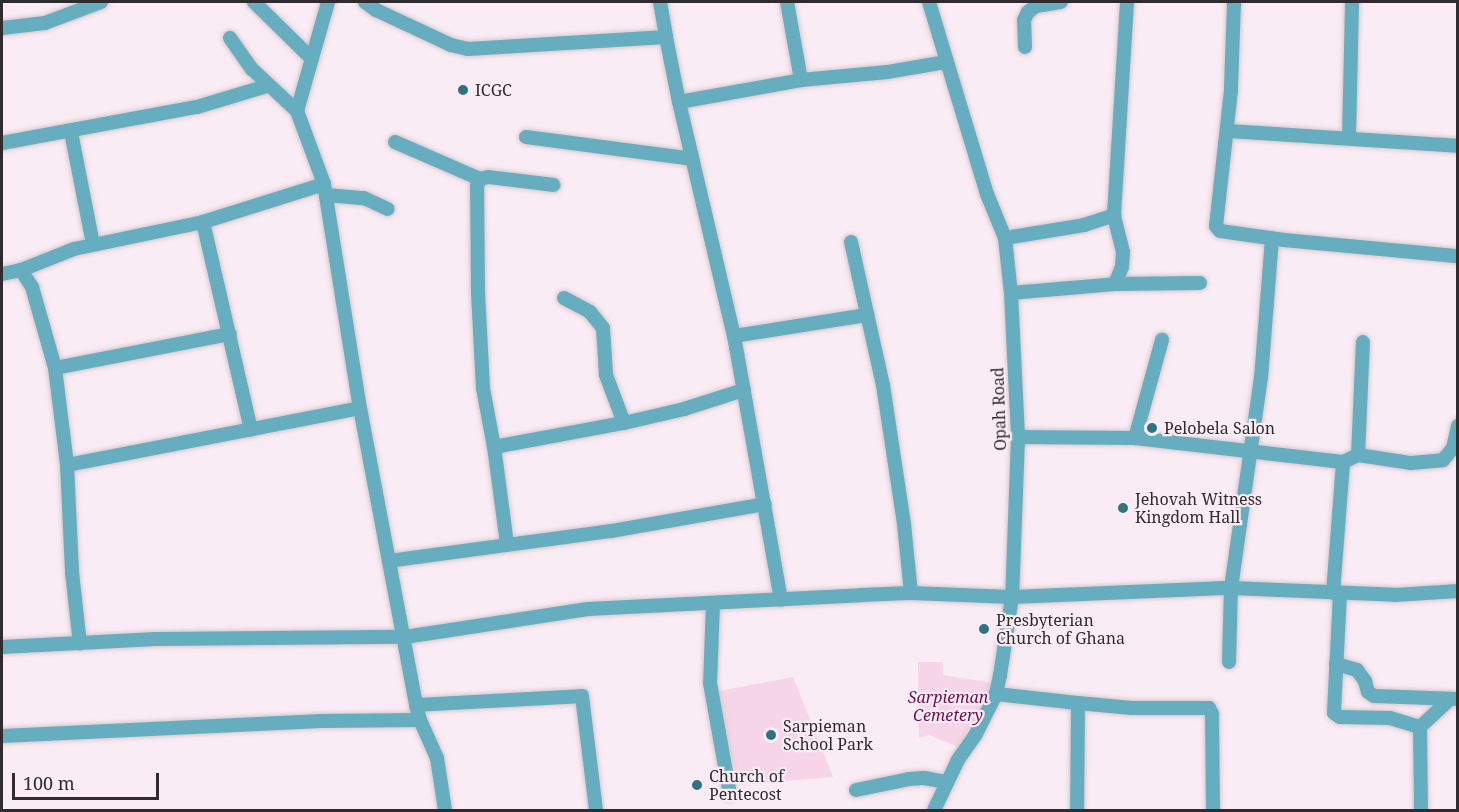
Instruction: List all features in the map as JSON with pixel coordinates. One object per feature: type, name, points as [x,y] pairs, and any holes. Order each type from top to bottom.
[{"type":"street","points":[[2,28],[45,23],[101,2]]},
{"type":"street","points":[[254,2],[312,59]]},
{"type":"street","points":[[297,111],[328,2]]},
{"type":"street","points":[[365,2],[376,10],[451,45],[468,49],[666,37]]},
{"type":"street","points":[[660,2],[679,102],[734,336],[781,600]]},
{"type":"street","points":[[787,2],[801,80]]},
{"type":"street","name":"Opah Road","points":[[929,2],[987,194],[1005,238],[1011,293],[1018,437],[1012,597],[996,694],[976,734],[946,782],[934,810]]},
{"type":"street","points":[[1025,47],[1024,20],[1028,12],[1036,6],[1061,2]]},
{"type":"street","points":[[1116,284],[1122,267],[1123,252],[1114,215],[1127,2]]},
{"type":"street","points":[[1234,2],[1228,131],[1216,226],[1220,231],[1458,256]]},
{"type":"street","points":[[1349,137],[1352,2]]},
{"type":"street","points":[[230,39],[267,86],[283,95],[297,111],[325,190],[360,408],[416,705],[420,720],[437,758],[445,810]]},
{"type":"street","points":[[679,102],[801,80],[888,72],[946,62]]},
{"type":"street","points":[[2,143],[197,107],[267,86]]},
{"type":"street","points":[[1228,131],[1349,137],[1458,146]]},
{"type":"street","points":[[71,132],[93,244]]},
{"type":"street","points":[[526,137],[692,159]]},
{"type":"street","points":[[395,142],[480,179],[488,177],[555,185]]},
{"type":"street","points":[[480,179],[477,186],[478,305],[483,388],[494,447],[507,544]]},
{"type":"street","points":[[2,273],[21,270],[58,254],[93,244],[203,222],[325,190],[364,198],[388,209]]},
{"type":"street","points":[[1005,238],[1084,225],[1114,215]]},
{"type":"street","points":[[203,222],[251,430]]},
{"type":"street","points":[[1229,662],[1231,588],[1261,378],[1272,238]]},
{"type":"street","points":[[851,242],[894,452],[911,593]]},
{"type":"street","points":[[21,270],[32,286],[55,368],[67,465],[72,572],[80,644]]},
{"type":"street","points":[[1011,293],[1116,284],[1200,283]]},
{"type":"street","points":[[564,298],[590,312],[603,328],[606,375],[624,423]]},
{"type":"street","points":[[734,336],[867,315]]},
{"type":"street","points":[[55,368],[230,334]]},
{"type":"street","points":[[1136,438],[1162,340]]},
{"type":"street","points":[[1358,455],[1363,342]]},
{"type":"street","points":[[494,447],[624,423],[684,409],[744,390]]},
{"type":"street","points":[[67,465],[360,408]]},
{"type":"street","points":[[1018,437],[1136,438],[1343,462],[1358,455],[1411,463],[1443,460],[1453,448],[1458,426]]},
{"type":"street","points":[[1343,462],[1336,593],[1334,713],[1341,717],[1376,716],[1420,727]]},
{"type":"street","points":[[389,561],[612,531],[765,504]]},
{"type":"street","points":[[2,647],[156,639],[405,637],[588,609],[911,593],[1012,597],[1231,588],[1395,595],[1458,591]]},
{"type":"street","points":[[713,603],[710,683],[730,794]]},
{"type":"street","points":[[1336,664],[1357,670],[1365,681],[1376,716]]},
{"type":"street","points":[[1368,692],[1374,696],[1454,699]]},
{"type":"street","points":[[996,694],[1132,708],[1209,708],[1212,714],[1213,810]]},
{"type":"street","points":[[416,705],[582,696],[596,810]]},
{"type":"street","points":[[1420,727],[1454,699]]},
{"type":"street","points":[[1077,810],[1078,703]]},
{"type":"street","points":[[2,736],[322,721],[420,720]]},
{"type":"street","points":[[1420,727],[1421,810]]},
{"type":"street","points":[[856,790],[909,779],[924,778],[946,782]]},
{"type":"green space","name":"Sarpieman Cemetery","points":[[918,662],[943,662],[943,675],[995,683],[958,747],[929,735],[919,738]]},
{"type":"green space","name":"Sarpieman School Park","points":[[793,677],[833,777],[739,785],[714,692]]},
{"type":"place","name":"ICGC","points":[[463,90]]},
{"type":"place","name":"Pelobela Salon","points":[[1152,428]]},
{"type":"place","name":"Jehovah Witness Kingdom Hall","points":[[1123,508]]},
{"type":"place","name":"Presbyterian Church of Ghana","points":[[984,629]]},
{"type":"place","name":"Sarpieman School Park","points":[[771,735]]},
{"type":"place","name":"Church of Pentecost","points":[[697,785]]}]
